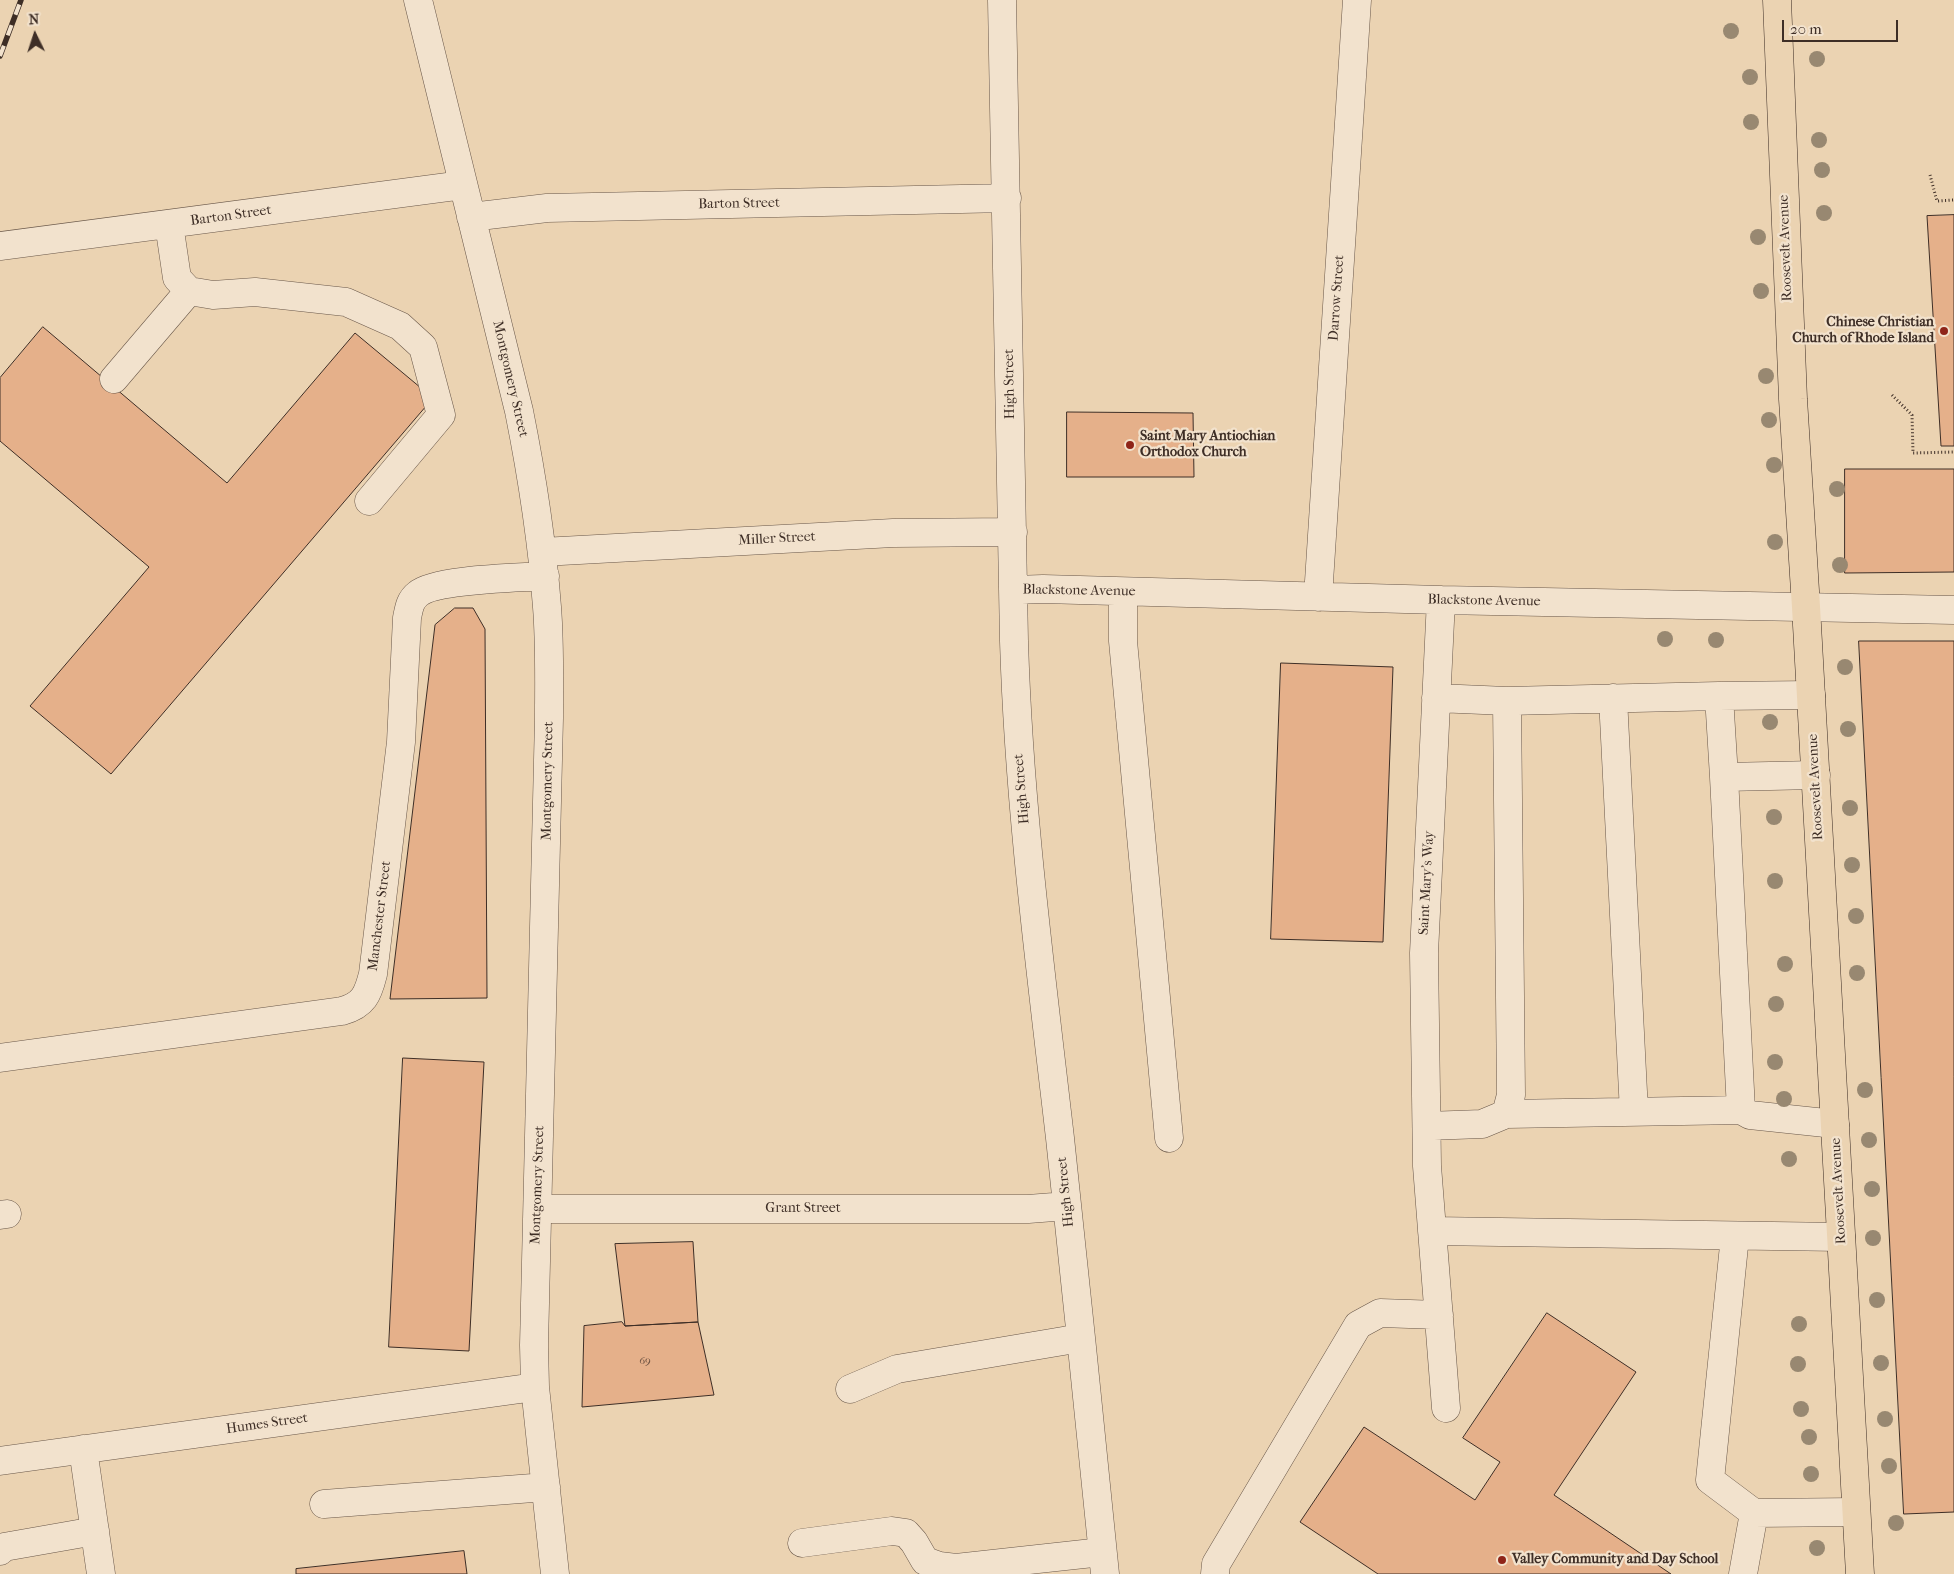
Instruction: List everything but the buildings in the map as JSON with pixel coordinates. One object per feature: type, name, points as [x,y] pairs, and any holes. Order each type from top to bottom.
[{"type":"main road","name":"Roosevelt Avenue","points":[[1777,0],[1792,390],[1816,775],[1860,1574]]},
{"type":"street","name":"Montgomery Street","points":[[418,0],[519,411],[528,458],[543,564],[549,650],[549,718],[538,1209],[534,1299],[535,1387],[555,1574]]},
{"type":"street","name":"High Street","points":[[1002,0],[1016,693],[1022,792],[1068,1206],[1104,1563]]},
{"type":"street","name":"Darrow Street","points":[[1318,597],[1357,0]]},
{"type":"street","name":"Barton Street","points":[[0,246],[463,185]]},
{"type":"street","name":"Barton Street","points":[[471,217],[547,208],[1007,198]]},
{"type":"street","points":[[169,224],[178,278],[190,291],[212,295],[255,292],[346,302],[400,326],[423,347],[441,415],[369,501]]},
{"type":"street","points":[[114,379],[190,291]]},
{"type":"street","name":"Miller Street","points":[[543,564],[893,533],[1013,532]]},
{"type":"street","name":"Manchester Street","points":[[0,1058],[355,1008],[365,997],[373,974],[401,742],[407,618],[410,603],[418,594],[430,587],[543,564]]},
{"type":"street","name":"Blackstone Avenue","points":[[1014,590],[1043,589],[1441,600],[1954,610]]},
{"type":"street","points":[[1123,592],[1123,642],[1169,1138]]},
{"type":"street","name":"Saint Mary's Way","points":[[1441,600],[1424,953],[1428,1166],[1446,1408]]},
{"type":"street","points":[[1436,698],[1507,701],[1811,695]]},
{"type":"street","points":[[1719,696],[1741,1110]]},
{"type":"street","points":[[1613,698],[1634,1112]]},
{"type":"street","points":[[1506,1114],[1510,1095],[1507,701]]},
{"type":"street","points":[[1724,777],[1816,775]]},
{"type":"street","points":[[1427,1126],[1482,1124],[1506,1114],[1741,1110],[1750,1115],[1835,1124]]},
{"type":"street","name":"Grant Street","points":[[538,1209],[1028,1209],[1068,1206]]},
{"type":"street","points":[[1432,1231],[1841,1237]]},
{"type":"street","points":[[1735,1236],[1710,1480],[1754,1512],[1856,1512]]},
{"type":"street","points":[[1215,1574],[1216,1564],[1358,1325],[1380,1313],[1439,1315]]},
{"type":"street","points":[[850,1389],[897,1368],[1081,1338]]},
{"type":"street","name":"Humes Street","points":[[0,1461],[535,1387]]},
{"type":"street","points":[[83,1449],[102,1574]]},
{"type":"street","points":[[324,1504],[546,1487]]},
{"type":"street","points":[[1743,1574],[1754,1512]]},
{"type":"street","points":[[0,1551],[4,1547],[95,1531]]},
{"type":"street","points":[[802,1544],[892,1531],[906,1533],[914,1542],[925,1561],[939,1566],[956,1568],[1104,1563]]},
{"type":"path","points":[[1930,175],[1936,201],[1954,200]]},
{"type":"path","points":[[1892,396],[1912,415],[1913,453],[1954,452]]},
{"type":"railway","points":[[0,56],[21,0]]},
{"type":"place","name":"Chinese Christian Church of Rhode Island","points":[[1944,331]]},
{"type":"place","name":"Saint Mary Antiochian Orthodox Church","points":[[1130,445]]},
{"type":"place","name":"Valley Community and Day School","points":[[1502,1560]]}]
